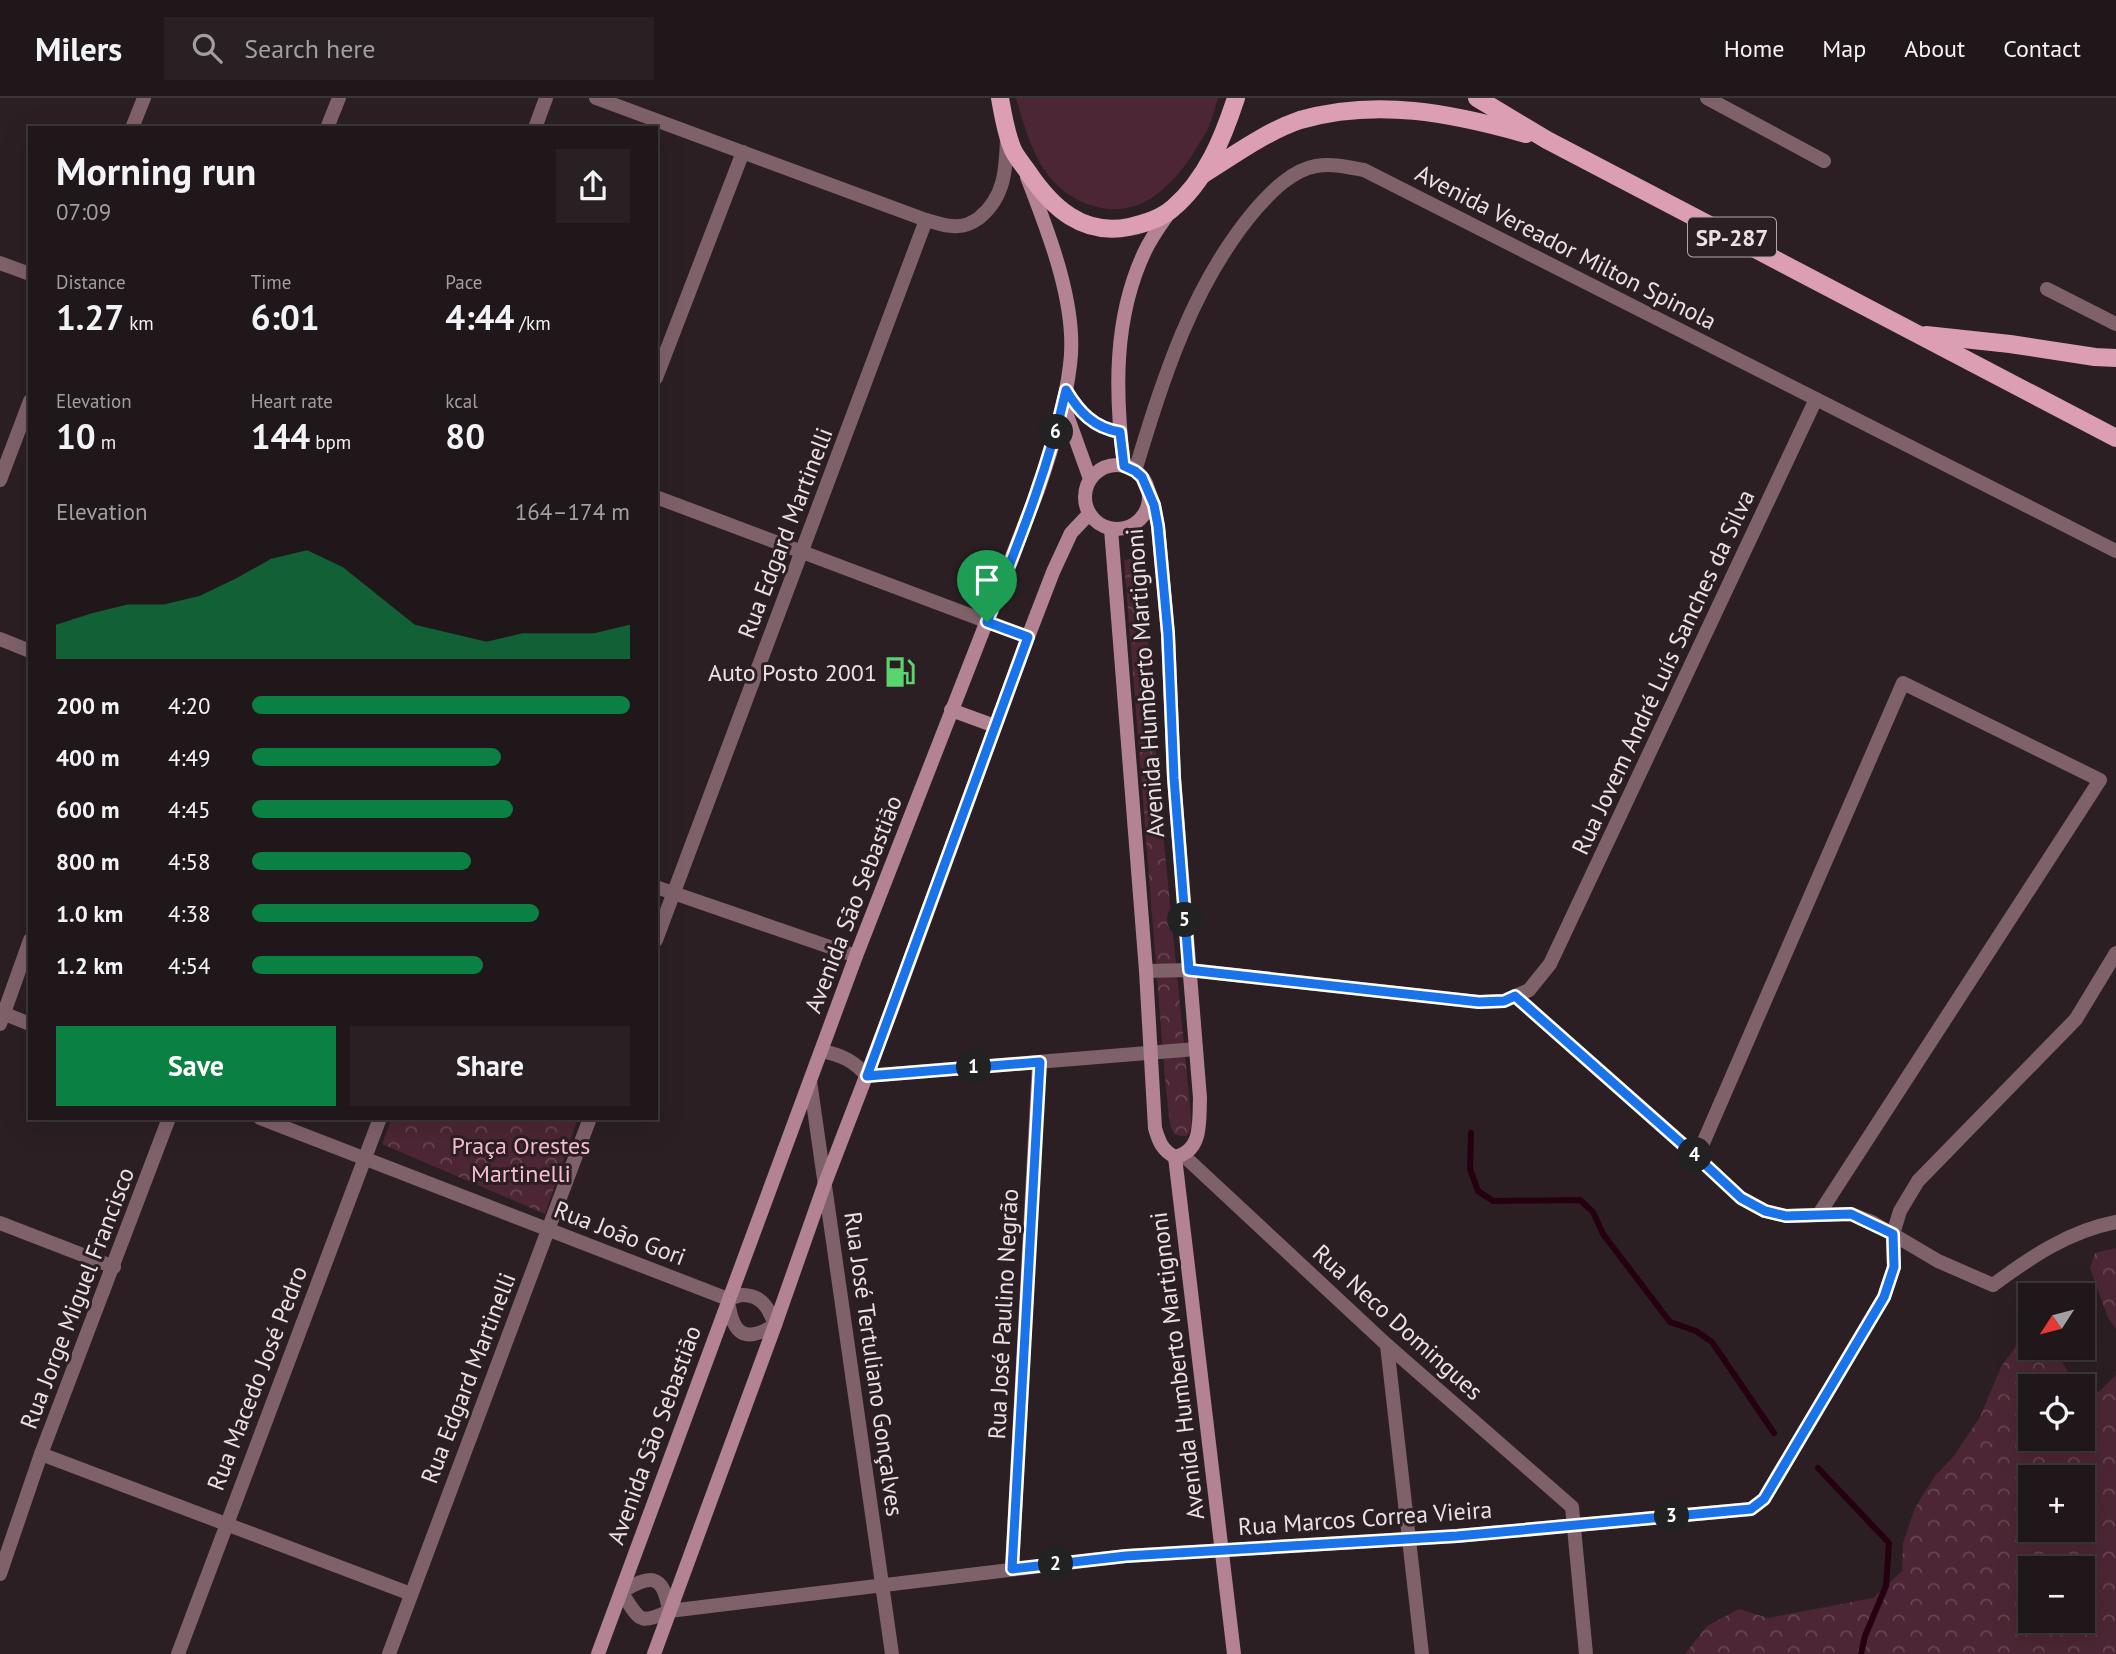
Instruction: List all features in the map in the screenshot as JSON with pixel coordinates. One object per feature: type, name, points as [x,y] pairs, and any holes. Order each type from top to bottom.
[{"type":"main road","points":[[1000,98],[1007,133],[1021,163],[1054,205],[1071,218],[1094,227],[1115,230],[1141,224],[1171,210]]},
{"type":"main road","points":[[1129,468],[1120,432],[1119,352],[1130,291],[1146,249],[1171,210],[1193,188],[1221,142],[1236,98]]},
{"type":"main road","name":"SP-287","points":[[1477,98],[1547,140],[2116,438]]},
{"type":"main road","name":"SP-287","points":[[1199,177],[1259,139],[1298,121],[1335,111],[1387,106],[1457,115],[1547,140]]},
{"type":"main road","name":"Avenida São Sebastião","points":[[598,1654],[856,956],[1053,446],[1071,362],[1070,328],[1064,286],[1052,242],[1021,163]]},
{"type":"main road","points":[[1916,334],[2116,358]]},
{"type":"main road","points":[[1064,396],[1090,421],[1105,429],[1120,432]]},
{"type":"main road","points":[[1064,396],[1090,479]]},
{"type":"main road","points":[[1118,465],[1129,468],[1142,477],[1148,489],[1147,510],[1132,526],[1111,529],[1099,524],[1089,514],[1085,495],[1090,479],[1104,468],[1118,465]]},
{"type":"main road","name":"Avenida Humberto Martignoni","points":[[1111,529],[1146,971],[1154,1128],[1165,1152],[1179,1156],[1190,1151],[1197,1139],[1200,1098],[1174,778],[1168,634],[1158,526],[1148,489]]},
{"type":"main road","points":[[653,1654],[1028,637],[1071,533],[1089,514]]},
{"type":"main road","points":[[951,710],[995,726]]},
{"type":"main road","name":"Avenida Humberto Martignoni","points":[[1179,1156],[1234,1654]]},
{"type":"street","points":[[133,126],[144,98]]},
{"type":"street","points":[[328,126],[339,98]]},
{"type":"street","points":[[536,126],[546,98]]},
{"type":"street","points":[[596,98],[926,220],[952,226],[971,223],[988,210],[1002,190],[1007,133]]},
{"type":"street","points":[[1707,98],[1824,161]]},
{"type":"street","points":[[658,373],[743,152]]},
{"type":"street","name":"Avenida Vereador Milton Spinola","points":[[1129,468],[1178,342],[1210,275],[1240,228],[1268,195],[1292,176],[1315,166],[1339,165],[1364,170],[2116,551]]},
{"type":"street","name":"Rua Edgard Martinelli","points":[[658,935],[926,220]]},
{"type":"street","points":[[0,263],[28,273]]},
{"type":"street","points":[[2047,289],[2116,324]]},
{"type":"street","name":"Rua Jovem André Luís Sanches da Silva","points":[[1515,996],[1530,990],[1550,964],[1816,399]]},
{"type":"street","points":[[0,480],[28,406]]},
{"type":"street","points":[[658,497],[1028,637]]},
{"type":"street","points":[[0,639],[28,650]]},
{"type":"street","points":[[1697,1157],[1903,683],[2100,779],[1819,1214]]},
{"type":"street","points":[[658,888],[856,956]]},
{"type":"street","points":[[28,945],[2,1015],[28,1023]]},
{"type":"street","points":[[1893,1234],[1900,1211],[1918,1181],[2077,1019],[2116,953]]},
{"type":"street","points":[[1146,971],[1189,970],[1479,1002],[1504,1001],[1515,996],[1741,1198],[1765,1211],[1786,1216],[1851,1214],[1893,1234],[1938,1261],[1993,1285],[2054,1244],[2096,1226],[2116,1222]]},
{"type":"street","points":[[821,1051],[849,1059],[867,1076],[1196,1049]]},
{"type":"street","name":"Rua José Paulino Negrão","points":[[1012,1569],[1040,1062]]},
{"type":"street","name":"Rua José Tertuliano Gonçalves","points":[[810,1081],[892,1654]]},
{"type":"street","name":"Rua Jorge Miguel Francisco","points":[[0,1574],[41,1454],[168,1120]]},
{"type":"street","name":"Rua João Gori","points":[[265,1120],[728,1299]]},
{"type":"street","name":"Rua Macedo José Pedro","points":[[178,1654],[379,1120]]},
{"type":"street","name":"Rua Edgard Martinelli","points":[[389,1654],[589,1120]]},
{"type":"street","name":"Rua Neco Domingues","points":[[1179,1156],[1387,1345],[1572,1507],[1586,1654]]},
{"type":"street","points":[[0,1223],[114,1266]]},
{"type":"street","name":"Rua Marcos Correa Vieira","points":[[621,1592],[635,1614],[644,1620],[669,1611],[1126,1556],[1409,1539],[1751,1509],[1764,1499],[1884,1297],[1894,1267],[1893,1234]]},
{"type":"street","points":[[746,1295],[758,1298],[768,1309],[775,1325],[757,1335],[741,1333],[730,1315],[728,1299],[746,1295]]},
{"type":"street","points":[[1387,1345],[1422,1654]]},
{"type":"street","points":[[41,1454],[411,1594]]},
{"type":"street","points":[[621,1592],[639,1581],[651,1579],[666,1592],[669,1611]]},
{"type":"green space","points":[[1016,98],[1218,98],[1206,132],[1175,177],[1152,197],[1139,204],[1110,209],[1079,200],[1065,192],[1048,175],[1038,160]]},
{"type":"green space","points":[[1142,557],[1158,782],[1192,1126],[1187,1136],[1174,1134],[1170,1125],[1124,560]]},
{"type":"green space","name":"Praça Orestes Martinelli","points":[[391,1120],[577,1120],[545,1214],[382,1144]]},
{"type":"green space","points":[[2116,1248],[2116,1329],[2108,1318],[2090,1268],[2095,1253]]},
{"type":"green space","points":[[2018,1343],[2018,1360],[2061,1360],[2069,1374],[2018,1374],[2018,1451],[2095,1451],[2095,1390],[2099,1392],[2116,1375],[2116,1654],[1685,1654],[1707,1626],[1739,1609],[1768,1618],[1873,1598],[1902,1571],[1903,1543],[1915,1508],[1935,1476],[1953,1457],[1980,1417],[2001,1367]]},
{"type":"waterway","points":[[1471,1133],[1470,1169],[1478,1191],[1493,1201],[1580,1200],[1593,1212],[1603,1234],[1670,1322],[1696,1331],[1712,1342],[1774,1433]]},
{"type":"waterway","points":[[1818,1468],[1889,1543],[1886,1586],[1865,1636],[1861,1654]]},
{"type":"place","name":"Auto Posto 2001","points":[[900,672]]},
{"type":"route","points":[[1066,390],[1074,405],[1090,421],[1105,429],[1120,432],[1124,466],[1142,477],[1154,505],[1168,634],[1174,778],[1189,970],[1453,1000],[1504,1001],[1515,996],[1741,1198],[1765,1211],[1786,1216],[1851,1214],[1893,1234],[1894,1267],[1884,1297],[1764,1499],[1751,1509],[1646,1519],[1457,1536],[1126,1556],[1012,1569],[1040,1062],[867,1076],[1028,637],[987,622],[1053,446],[1066,390]]}]
